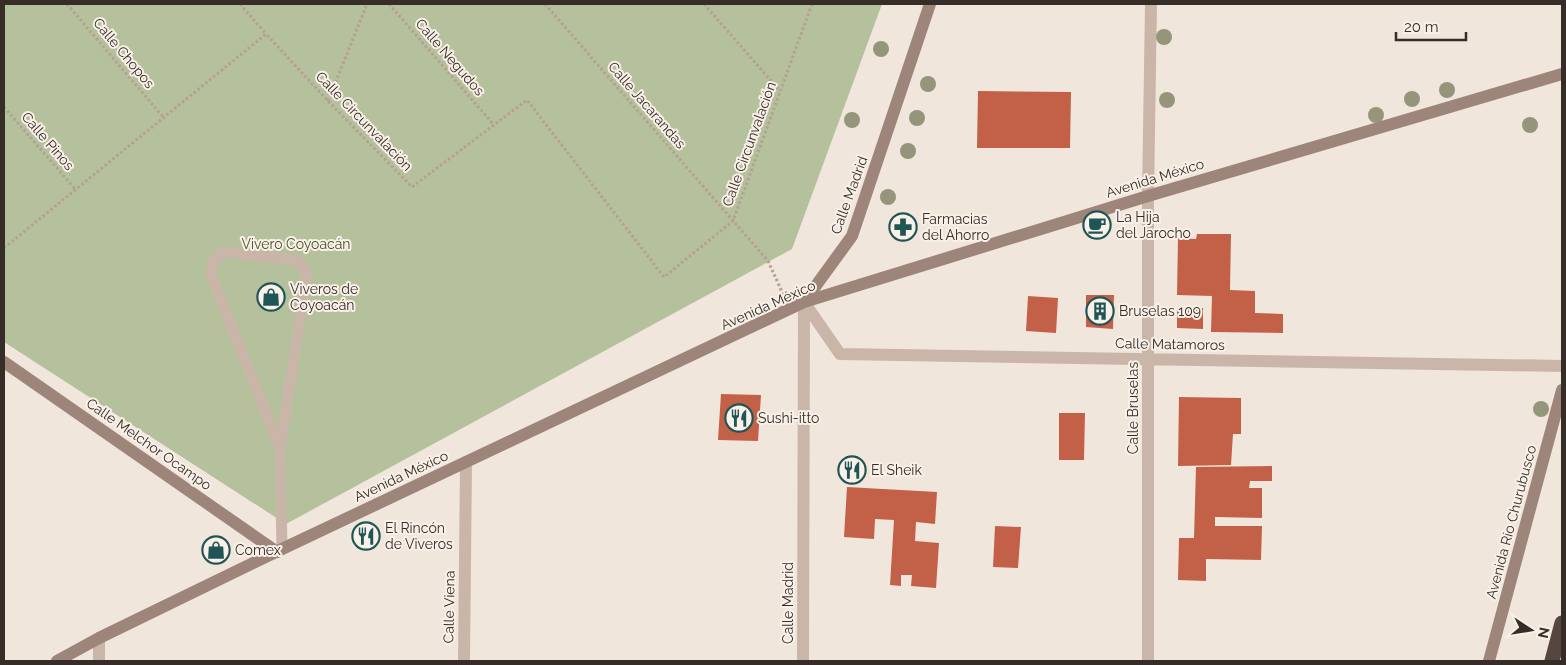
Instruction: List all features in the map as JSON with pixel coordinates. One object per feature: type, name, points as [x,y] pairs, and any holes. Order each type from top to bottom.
[{"type":"highway","points":[[1552,661],[1562,623]]},
{"type":"street","name":"Calle Madrid","points":[[803,661],[804,302],[852,236],[930,4]]},
{"type":"street","name":"Calle Bruselas","points":[[1148,661],[1148,196],[1151,4]]},
{"type":"street","name":"Avenida México","points":[[57,661],[99,638],[279,550],[804,302],[1148,196],[1562,74]]},
{"type":"street","name":"Calle Matamoros","points":[[804,302],[840,354],[1562,366]]},
{"type":"street","name":"Calle Melchor Ocampo","points":[[4,362],[279,550]]},
{"type":"street","name":"Avenida Río Churubusco","points":[[1489,661],[1562,390]]},
{"type":"street","name":"Calle Viena","points":[[464,661],[466,462]]},
{"type":"street","points":[[99,638],[99,661]]},
{"type":"lane","points":[[279,550],[280,448],[307,276],[304,268],[296,260],[222,252],[213,261],[211,275],[280,448]]},
{"type":"path","name":"Calle Chopos","points":[[67,4],[164,118]]},
{"type":"path","name":"Calle Circunvalación","points":[[240,4],[328,101],[412,187],[528,100],[664,277],[733,221],[812,4]]},
{"type":"path","points":[[328,101],[367,4]]},
{"type":"path","name":"Calle Negudos","points":[[389,4],[494,125]]},
{"type":"path","name":"Calle Jacarandas","points":[[545,4],[768,260],[790,309]]},
{"type":"path","points":[[704,4],[781,91]]},
{"type":"path","points":[[4,248],[266,34]]},
{"type":"path","name":"Calle Pinos","points":[[4,107],[76,190]]},
{"type":"green space","name":"Vivero Coyoacán","points":[[4,4],[882,4],[792,249],[286,524],[4,342]]},
{"type":"building","points":[[978,91],[1071,92],[1070,148],[977,148]]},
{"type":"building","points":[[1197,234],[1231,234],[1230,290],[1255,291],[1255,313],[1283,314],[1283,333],[1211,332],[1212,296],[1177,295],[1178,238],[1196,239]]},
{"type":"building","name":"Bruselas 109","points":[[1086,295],[1114,295],[1113,329],[1086,327]]},
{"type":"building","points":[[1028,296],[1058,298],[1056,333],[1026,331]]},
{"type":"building","points":[[1177,308],[1203,308],[1203,329],[1177,328]]},
{"type":"building","name":"Sushi-itto","points":[[721,394],[761,395],[758,441],[718,440]]},
{"type":"building","points":[[1179,397],[1241,398],[1241,434],[1233,434],[1231,465],[1178,466]]},
{"type":"building","points":[[1059,413],[1085,413],[1084,460],[1059,460]]},
{"type":"building","points":[[1272,466],[1272,481],[1250,481],[1249,488],[1262,488],[1262,518],[1215,517],[1215,526],[1262,526],[1261,560],[1206,559],[1206,581],[1178,580],[1179,538],[1194,538],[1196,467]]},
{"type":"building","points":[[847,487],[937,492],[935,524],[916,522],[915,541],[939,543],[936,588],[911,586],[912,575],[901,575],[901,586],[890,585],[894,520],[875,519],[874,539],[844,537]]},
{"type":"building","points":[[995,526],[1021,527],[1018,568],[993,567]]},
{"type":"place","name":"La Hija del Jarocho","points":[[1097,225]]},
{"type":"place","name":"Farmacias del Ahorro","points":[[903,227]]},
{"type":"place","name":"Viveros de Coyoacán","points":[[271,297]]},
{"type":"place","name":"Bruselas 109","points":[[1100,311]]},
{"type":"place","name":"Sushi-itto","points":[[739,418]]},
{"type":"place","name":"El Sheik","points":[[852,470]]},
{"type":"place","name":"El Rincón de Viveros","points":[[366,536]]},
{"type":"place","name":"Comex","points":[[216,550]]}]
